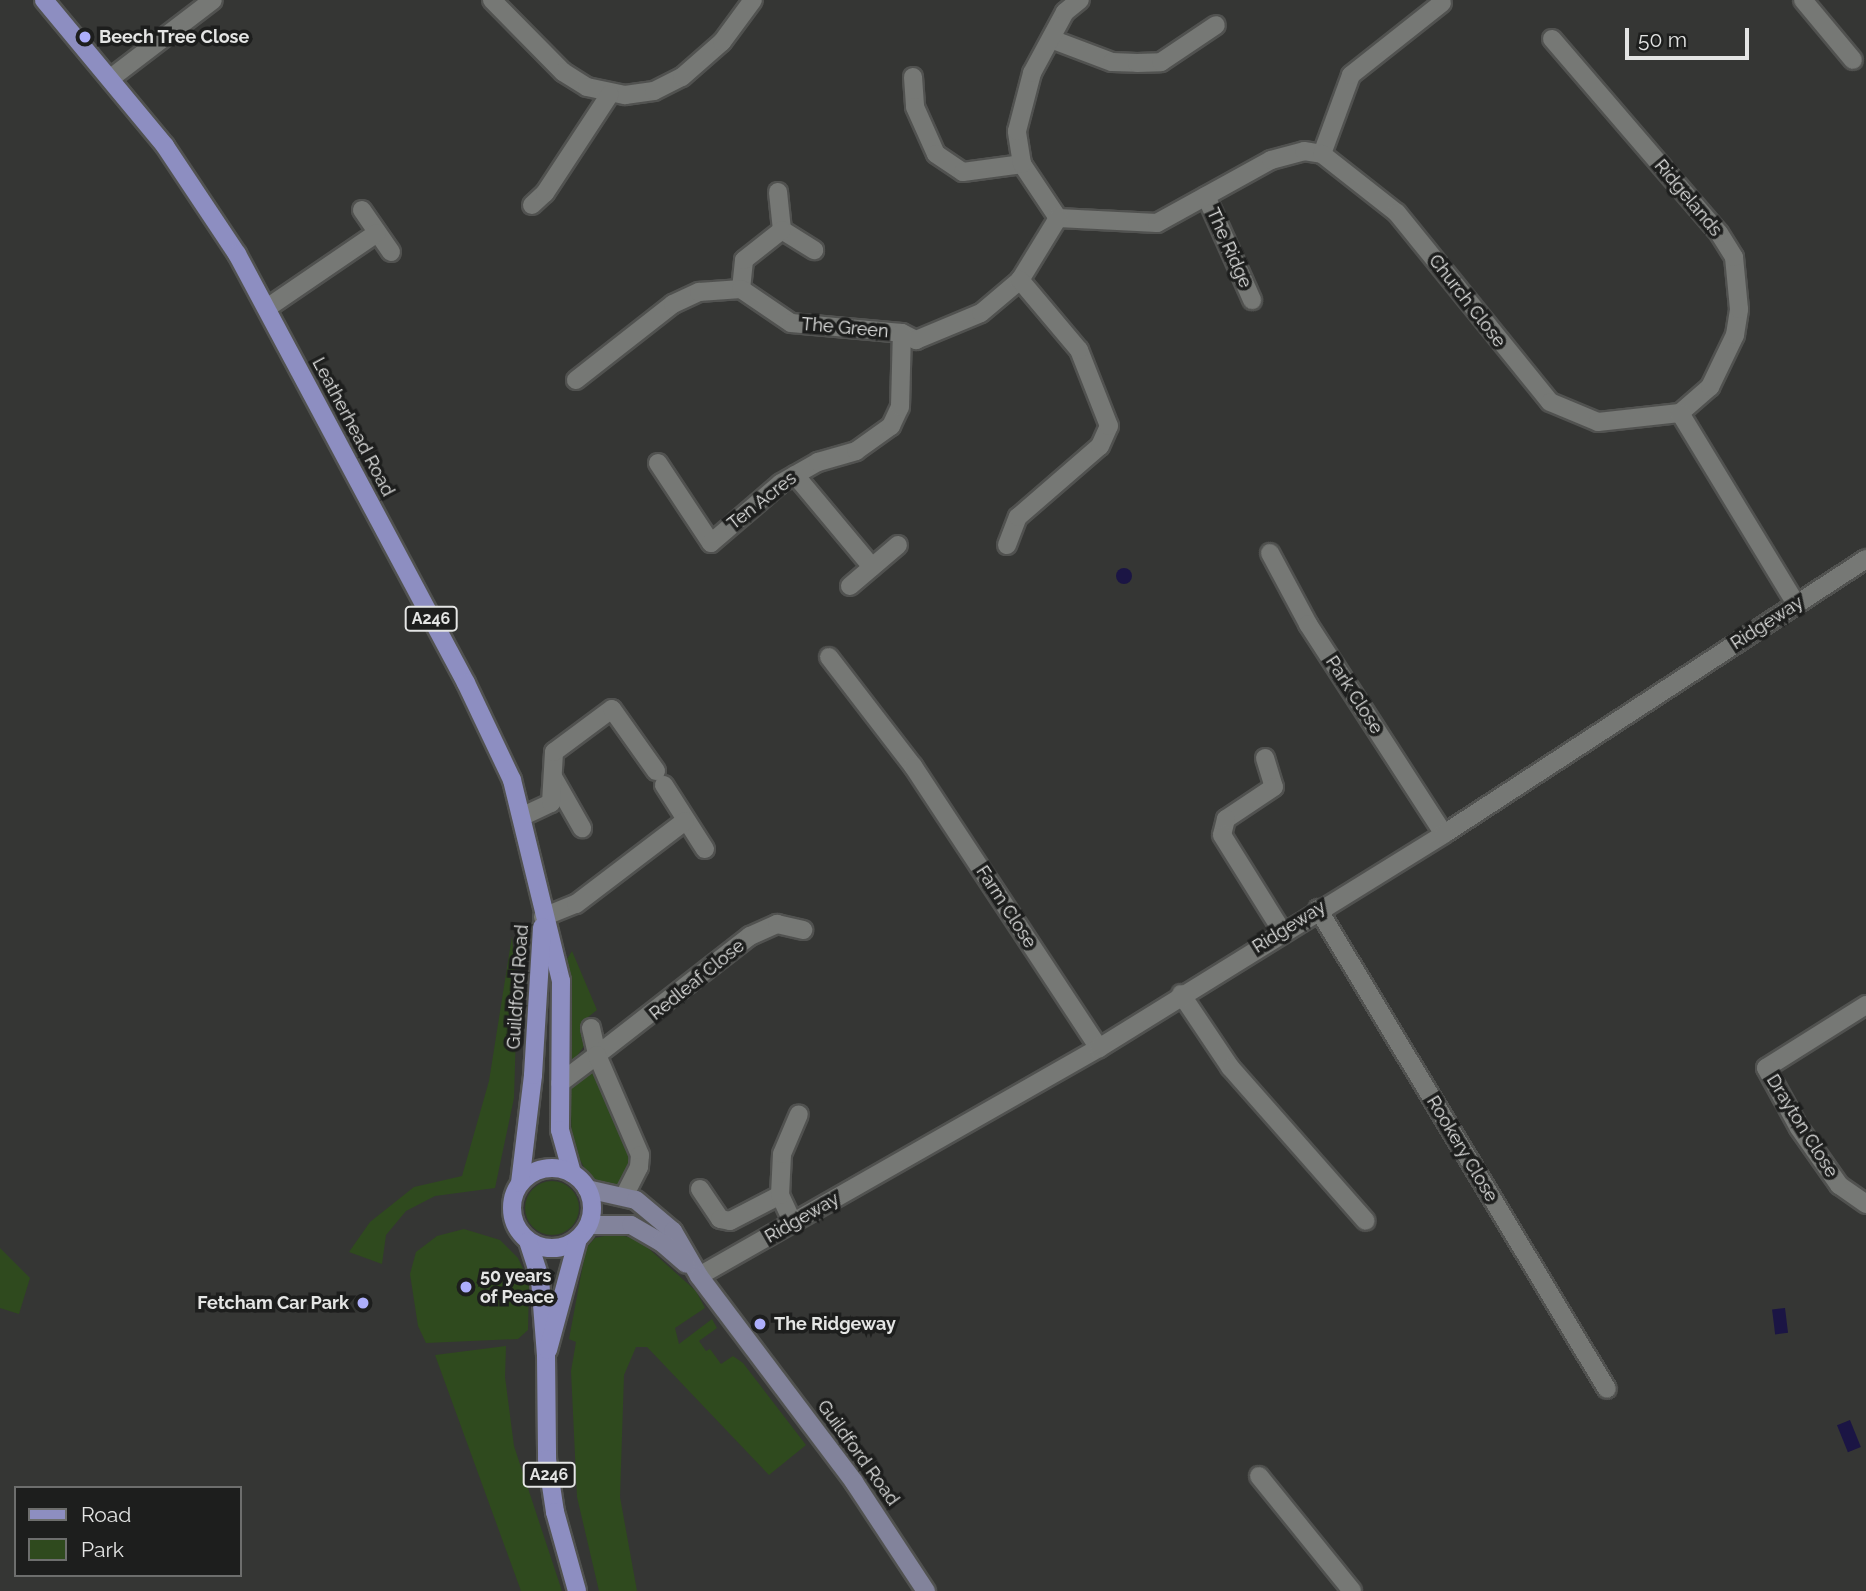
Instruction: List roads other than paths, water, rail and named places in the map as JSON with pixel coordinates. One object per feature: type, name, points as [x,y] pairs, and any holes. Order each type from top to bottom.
[{"type":"main road","name":"Leatherhead Road","points":[[44,0],[111,78],[203,198],[267,308],[466,683],[512,780],[523,816],[543,917]]},
{"type":"main road","name":"Guildford Road","points":[[543,917],[561,981],[560,1129],[572,1173]]},
{"type":"main road","name":"Guildford Road","points":[[520,1183],[533,1075],[535,981],[543,917]]},
{"type":"main road","points":[[545,1168],[572,1173],[587,1189],[584,1232],[554,1249],[528,1241],[516,1227],[512,1212],[520,1183],[545,1168]]},
{"type":"main road","name":"Guildford Road","points":[[587,1189],[624,1196],[647,1207],[673,1231],[699,1276],[854,1482],[926,1591]]},
{"type":"main road","name":"Guildford Road","points":[[584,1232],[615,1222],[645,1232],[699,1276]]},
{"type":"main road","name":"A246","points":[[546,1355],[584,1232]]},
{"type":"main road","name":"A246","points":[[528,1241],[540,1279],[546,1355],[547,1459],[555,1511],[577,1591]]},
{"type":"street","points":[[111,78],[212,0]]},
{"type":"street","points":[[492,0],[563,72],[610,94],[639,95],[682,77],[722,42],[753,0]]},
{"type":"street","points":[[1080,0],[1065,12],[1032,74],[1020,112],[1022,164],[1058,218],[1144,225],[1206,196],[1271,160],[1304,151],[1322,154],[1351,75],[1443,3]]},
{"type":"street","points":[[1809,2],[1853,60]]},
{"type":"street","points":[[1051,39],[1112,62],[1138,64],[1161,62],[1216,25]]},
{"type":"street","name":"Ridgelands","points":[[1552,39],[1719,233],[1734,257],[1739,309],[1735,335],[1710,387],[1679,414]]},
{"type":"street","points":[[913,77],[915,107],[936,154],[963,172],[1022,164]]},
{"type":"street","points":[[532,205],[545,193],[610,94]]},
{"type":"street","name":"Church Close","points":[[1322,154],[1397,213],[1550,402],[1598,422],[1679,414]]},
{"type":"street","points":[[778,192],[782,230]]},
{"type":"street","name":"The Ridge","points":[[1206,196],[1252,300]]},
{"type":"street","points":[[362,210],[391,252]]},
{"type":"street","name":"The Green","points":[[741,289],[790,323],[902,333],[916,340],[981,313],[1020,279],[1058,218]]},
{"type":"street","points":[[782,230],[814,250]]},
{"type":"street","points":[[576,380],[673,304],[699,292],[741,289],[744,260],[782,230]]},
{"type":"street","points":[[267,308],[377,233]]},
{"type":"street","points":[[1007,545],[1018,517],[1100,446],[1109,426],[1079,350],[1020,279]]},
{"type":"street","name":"Ten Acres","points":[[658,463],[711,543],[795,475],[818,461],[856,451],[891,426],[900,407],[903,384],[902,333]]},
{"type":"street","points":[[1679,414],[1796,604]]},
{"type":"street","points":[[795,475],[872,567]]},
{"type":"street","points":[[850,586],[898,545]]},
{"type":"street","name":"Park Close","points":[[1270,553],[1308,624],[1444,834]]},
{"type":"street","name":"Ridgeway","points":[[699,1276],[1099,1048],[1282,931],[1444,834],[1866,559]]},
{"type":"street","name":"Farm Close","points":[[829,657],[913,766],[1099,1048]]},
{"type":"street","points":[[523,816],[551,803],[554,752],[612,709],[705,849]]},
{"type":"street","points":[[1265,758],[1274,787],[1226,819],[1222,835],[1282,931]]},
{"type":"street","points":[[551,774],[582,828]]},
{"type":"street","points":[[543,917],[576,904],[685,821]]},
{"type":"street","name":"Rookery Close","points":[[1318,909],[1607,1389]]},
{"type":"street","name":"Redleaf Close","points":[[597,1055],[750,936],[777,924],[803,930]]},
{"type":"street","points":[[1181,994],[1230,1067],[1366,1221]]},
{"type":"street","name":"Drayton Close","points":[[1866,1004],[1766,1068],[1799,1128],[1839,1185],[1866,1204]]},
{"type":"street","points":[[591,1028],[597,1055],[640,1155],[639,1167],[624,1196]]},
{"type":"street","points":[[560,1083],[597,1055]]},
{"type":"street","points":[[793,1223],[779,1195],[782,1154],[799,1114]]},
{"type":"street","points":[[700,1189],[724,1221],[736,1221],[779,1195]]},
{"type":"street","points":[[1259,1476],[1352,1591]]},
{"type":"place","name":"Beech Tree Close","points":[[85,37]]},
{"type":"place","name":"50 years of Peace","points":[[466,1287]]},
{"type":"place","name":"Fetcham Car Park","points":[[363,1303]]},
{"type":"place","name":"The Ridgeway","points":[[760,1324]]}]
